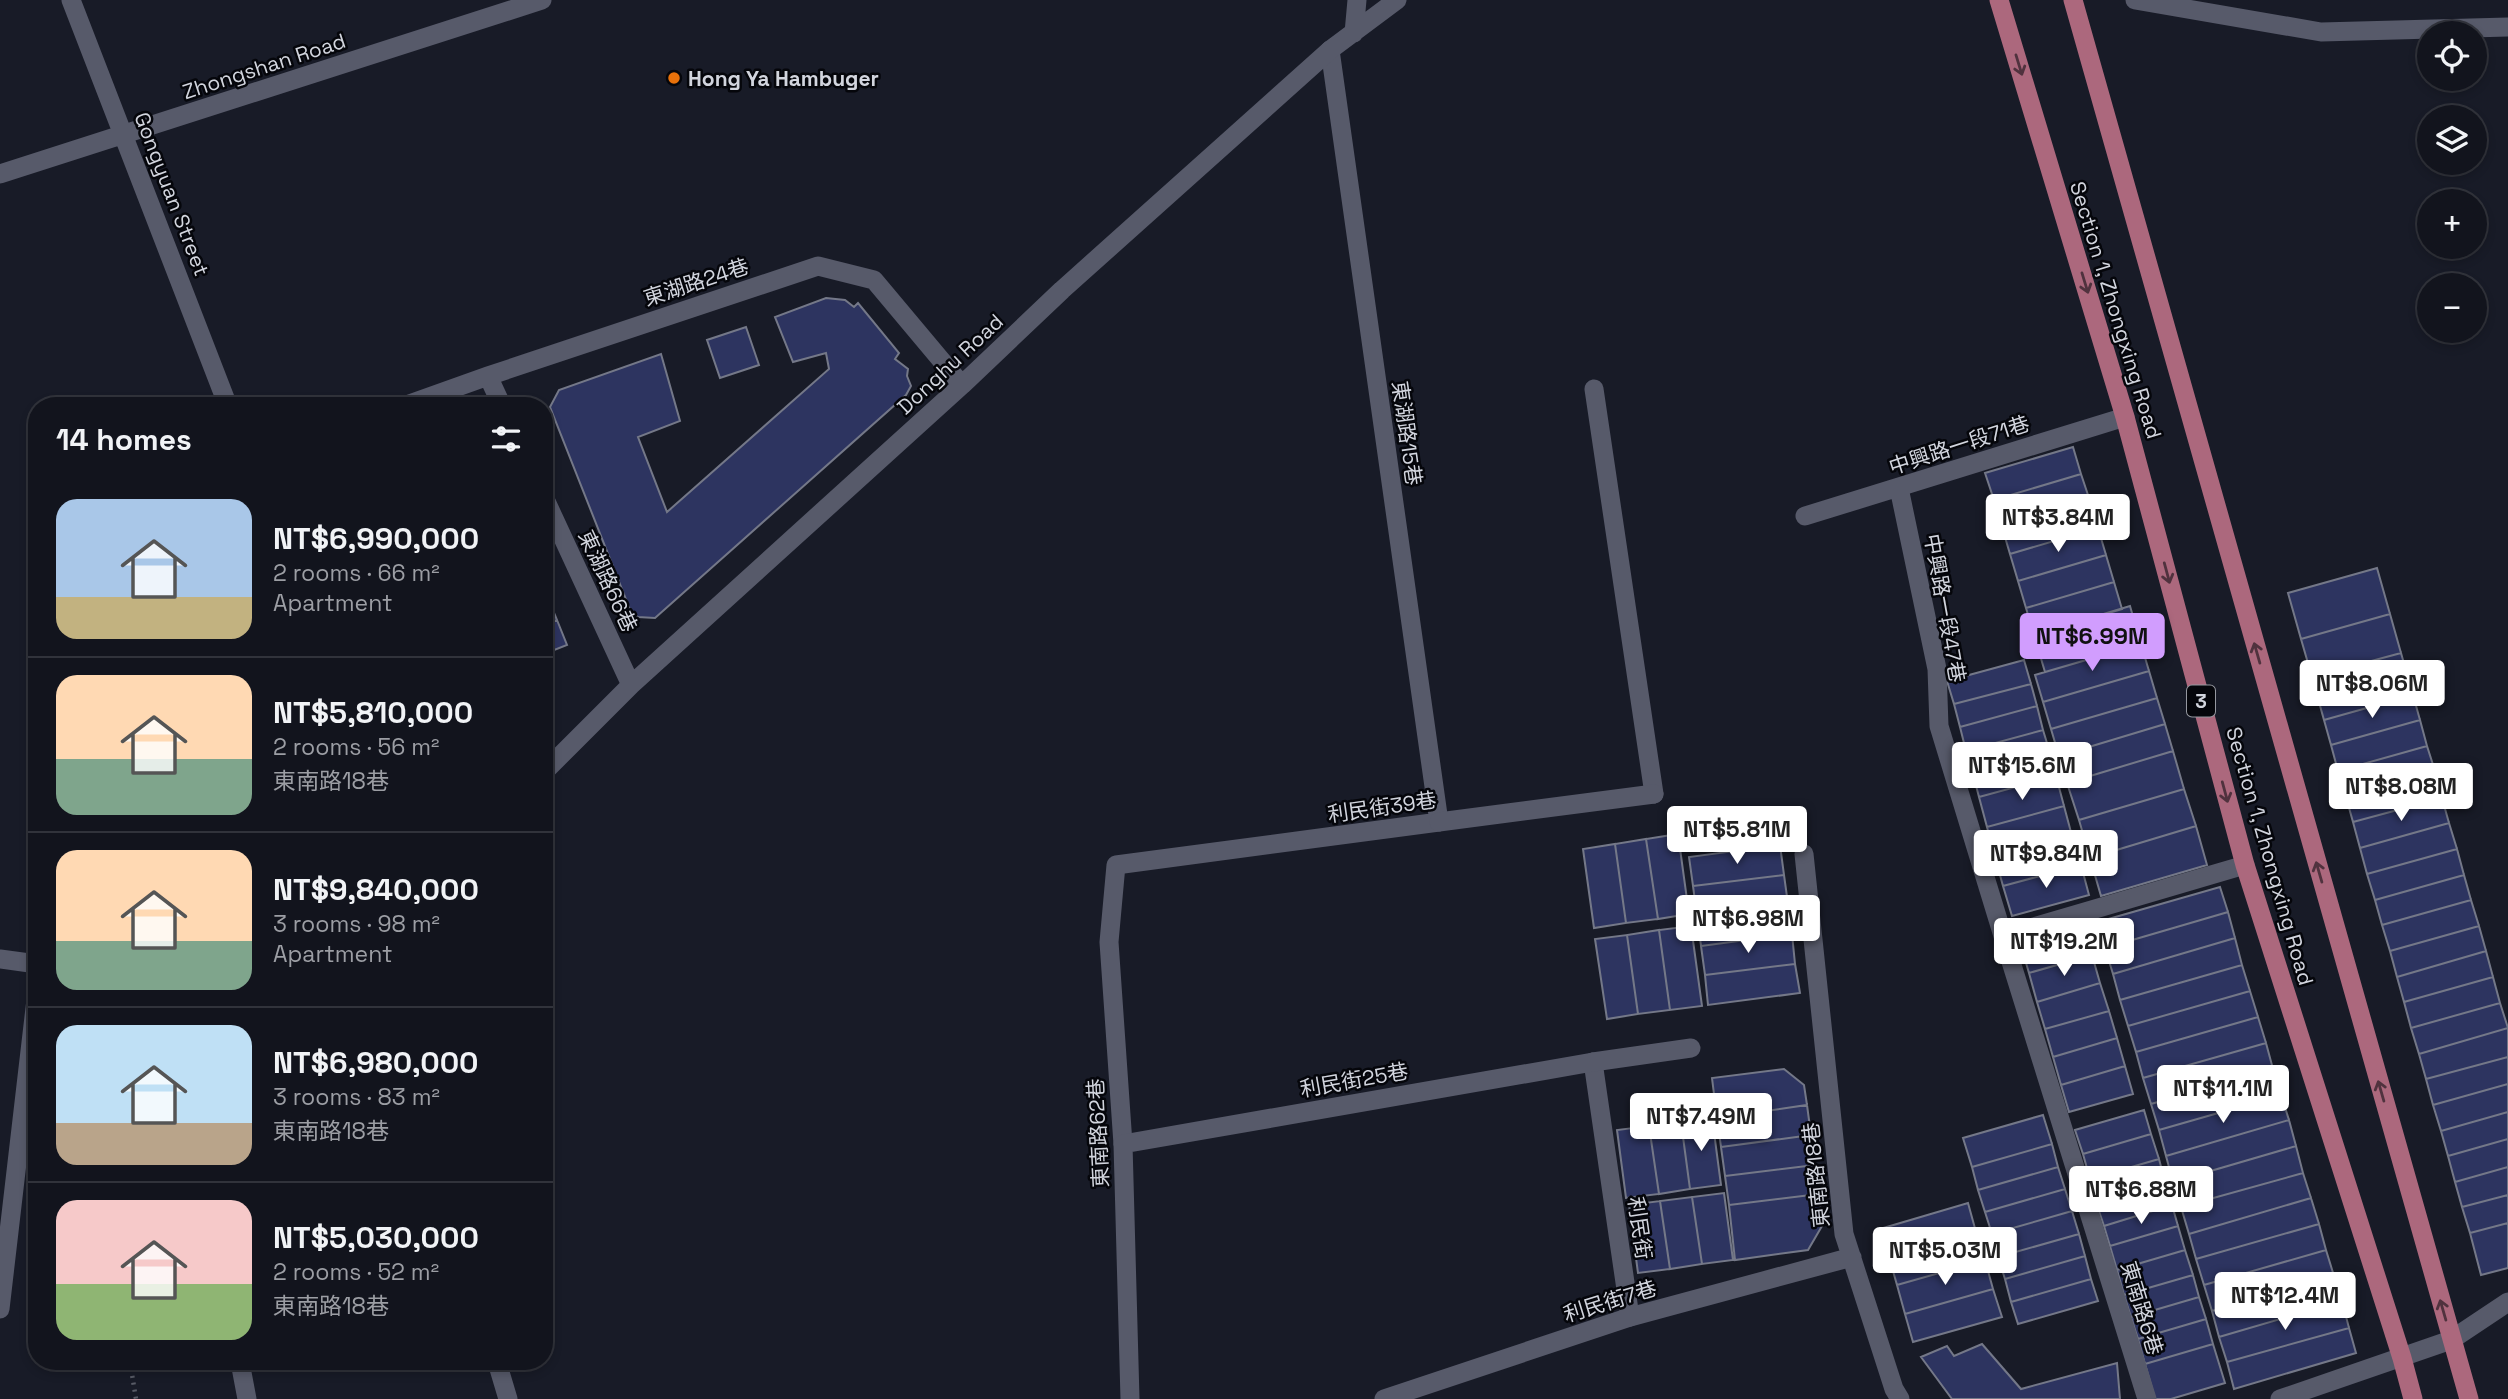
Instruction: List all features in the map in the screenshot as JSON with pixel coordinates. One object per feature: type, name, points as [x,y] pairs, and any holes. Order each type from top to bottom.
[{"type":"main road","name":"Section 1, Zhongxing Road","points":[[1999,0],[2125,416],[2245,865],[2403,1358],[2413,1399]]},
{"type":"main road","name":"Section 1, Zhongxing Road","points":[[2073,0],[2469,1399]]},
{"type":"street","name":"Gongyuan Street","points":[[71,0],[225,397]]},
{"type":"street","name":"Zhongshan Road","points":[[0,174],[542,0]]},
{"type":"street","points":[[1354,33],[1357,0]]},
{"type":"street","name":"Donghu Road","points":[[553,763],[631,685],[962,385],[1062,290],[1330,50],[1397,0]]},
{"type":"street","points":[[2135,0],[2321,32],[2508,27]]},
{"type":"street","name":"東湖路15巷","points":[[1330,50],[1439,822]]},
{"type":"street","name":"東湖路24巷","points":[[429,397],[818,266],[874,280],[962,385]]},
{"type":"street","points":[[488,376],[498,397]]},
{"type":"street","name":"利民街39巷","points":[[1116,865],[1654,794],[1594,389]]},
{"type":"street","name":"中興路一段71巷","points":[[1805,516],[2125,416]]},
{"type":"street","name":"中興路一段47巷","points":[[1899,488],[1937,669],[1939,726],[2056,1110]]},
{"type":"street","name":"東湖路66巷","points":[[553,516],[631,685]]},
{"type":"street","name":"東南路18巷","points":[[1804,854],[1844,1234],[1894,1389],[1900,1399]]},
{"type":"street","name":"東南路62巷","points":[[1116,865],[1108,943],[1123,1144],[1130,1399]]},
{"type":"street","points":[[2003,936],[2245,865]]},
{"type":"street","points":[[0,959],[28,963]]},
{"type":"street","name":"利民街25巷","points":[[1123,1144],[1593,1062],[1690,1048]]},
{"type":"street","name":"利民街","points":[[1593,1062],[1630,1317]]},
{"type":"street","points":[[0,1309],[28,1066]]},
{"type":"street","name":"東南路6巷","points":[[2056,1110],[2147,1399]]},
{"type":"street","name":"利民街7巷","points":[[1384,1399],[1630,1317],[1852,1257]]},
{"type":"street","points":[[2280,1399],[2451,1340],[2508,1302]]},
{"type":"street","points":[[242,1370],[247,1399]]},
{"type":"street","points":[[499,1370],[508,1399]]},
{"type":"path","points":[[131,1370],[136,1399]]},
{"type":"building","points":[[826,298],[845,300],[854,307],[858,303],[899,353],[895,359],[908,369],[907,376],[911,386],[906,395],[655,618],[638,617],[631,612],[553,415],[553,401],[559,390],[661,354],[680,421],[638,437],[667,512],[829,369],[826,353],[793,362],[775,317]]},
{"type":"building","points":[[746,327],[759,365],[720,378],[707,340]]},
{"type":"building","points":[[2073,447],[2081,474],[1994,500],[1985,473]]},
{"type":"building","points":[[2081,474],[2090,501],[2002,527],[1994,500]]},
{"type":"building","points":[[2090,501],[2098,528],[2010,554],[2002,527]]},
{"type":"building","points":[[2098,528],[2106,555],[2018,581],[2010,554]]},
{"type":"building","points":[[2106,555],[2114,582],[2026,608],[2018,581]]},
{"type":"building","points":[[2377,568],[2390,614],[2301,639],[2288,593]]},
{"type":"building","points":[[2114,582],[2122,609],[2034,635],[2026,608]]},
{"type":"building","points":[[2130,606],[2141,644],[2045,672],[2034,635]]},
{"type":"building","points":[[2390,614],[2401,653],[2312,677],[2301,639]]},
{"type":"building","points":[[557,620],[567,645],[553,650],[553,622]]},
{"type":"building","points":[[2141,644],[2149,671],[2043,702],[2035,675]]},
{"type":"building","points":[[2401,653],[2413,695],[2324,720],[2312,677]]},
{"type":"building","points":[[2024,660],[2031,684],[1954,704],[1947,681]]},
{"type":"building","points":[[2149,671],[2157,698],[2051,729],[2043,702]]},
{"type":"building","points":[[2031,684],[2037,706],[1960,727],[1954,704]]},
{"type":"building","points":[[2413,695],[2420,720],[2331,745],[2324,720]]},
{"type":"building","points":[[2157,698],[2165,724],[2059,756],[2051,729]]},
{"type":"building","points":[[2037,706],[2043,730],[1966,751],[1960,727]]},
{"type":"building","points":[[2420,720],[2427,746],[2338,771],[2331,745]]},
{"type":"building","points":[[2165,724],[2173,751],[2067,783],[2059,756]]},
{"type":"building","points":[[2043,730],[2050,753],[1973,774],[1966,751]]},
{"type":"building","points":[[2427,746],[2435,771],[2346,797],[2338,771]]},
{"type":"building","points":[[2173,751],[2184,789],[2079,820],[2067,783]]},
{"type":"building","points":[[2050,753],[2056,776],[1979,797],[1973,774]]},
{"type":"building","points":[[2435,771],[2442,798],[2353,822],[2346,797]]},
{"type":"building","points":[[2056,776],[2064,806],[1987,827],[1979,797]]},
{"type":"building","points":[[2184,789],[2196,826],[2090,858],[2079,820]]},
{"type":"building","points":[[2442,798],[2449,823],[2360,848],[2353,822]]},
{"type":"building","points":[[2064,806],[2072,836],[1995,857],[1987,827]]},
{"type":"building","points":[[2449,823],[2457,849],[2367,874],[2360,848]]},
{"type":"building","points":[[2196,826],[2207,865],[2101,896],[2090,858]]},
{"type":"building","points":[[1678,834],[1689,914],[1658,919],[1646,839]]},
{"type":"building","points":[[2072,836],[2081,865],[2003,886],[1995,857]]},
{"type":"building","points":[[1646,839],[1658,919],[1626,923],[1615,844]]},
{"type":"building","points":[[1615,844],[1626,923],[1594,928],[1583,849]]},
{"type":"building","points":[[1780,845],[1784,875],[1693,886],[1689,857]]},
{"type":"building","points":[[2457,849],[2464,875],[2375,900],[2367,874]]},
{"type":"building","points":[[2081,865],[2089,895],[2012,916],[2003,886]]},
{"type":"building","points":[[1784,875],[1788,904],[1697,916],[1693,886]]},
{"type":"building","points":[[2464,875],[2471,900],[2382,925],[2375,900]]},
{"type":"building","points":[[2220,887],[2228,912],[2105,948],[2098,922]]},
{"type":"building","points":[[2471,900],[2479,926],[2390,951],[2382,925]]},
{"type":"building","points":[[1788,904],[1792,934],[1701,946],[1697,916]]},
{"type":"building","points":[[2228,912],[2235,938],[2113,974],[2105,948]]},
{"type":"building","points":[[1691,926],[1702,1006],[1670,1010],[1659,930]]},
{"type":"building","points":[[2479,926],[2486,951],[2397,977],[2390,951]]},
{"type":"building","points":[[2084,928],[2092,955],[2029,973],[2021,946]]},
{"type":"building","points":[[1659,930],[1670,1010],[1638,1014],[1627,935]]},
{"type":"building","points":[[1792,934],[1795,964],[1705,975],[1701,946]]},
{"type":"building","points":[[1627,935],[1638,1014],[1607,1019],[1595,939]]},
{"type":"building","points":[[2235,938],[2242,965],[2120,1000],[2113,974]]},
{"type":"building","points":[[2486,951],[2493,977],[2404,1002],[2397,977]]},
{"type":"building","points":[[2092,955],[2100,983],[2037,1002],[2029,973]]},
{"type":"building","points":[[1795,964],[1800,993],[1708,1005],[1705,975]]},
{"type":"building","points":[[2242,965],[2250,991],[2128,1026],[2120,1000]]},
{"type":"building","points":[[2493,977],[2500,1003],[2411,1028],[2404,1002]]},
{"type":"building","points":[[2100,983],[2109,1011],[2045,1029],[2037,1002]]},
{"type":"building","points":[[2250,991],[2258,1017],[2136,1052],[2128,1026]]},
{"type":"building","points":[[2500,1003],[2508,1028],[2419,1054],[2411,1028]]},
{"type":"building","points":[[2109,1011],[2117,1038],[2053,1057],[2045,1029]]},
{"type":"building","points":[[2258,1017],[2266,1043],[2143,1078],[2136,1052]]},
{"type":"building","points":[[2508,1028],[2508,1057],[2426,1079],[2419,1054]]},
{"type":"building","points":[[2117,1038],[2125,1066],[2061,1085],[2053,1057]]},
{"type":"building","points":[[2266,1043],[2273,1069],[2151,1104],[2143,1078]]},
{"type":"building","points":[[2508,1057],[2508,1084],[2433,1105],[2426,1079]]},
{"type":"building","points":[[2125,1066],[2133,1094],[2069,1112],[2061,1085]]},
{"type":"building","points":[[1784,1069],[1804,1085],[1807,1105],[1717,1118],[1712,1078]]},
{"type":"building","points":[[2273,1069],[2281,1095],[2159,1130],[2151,1104]]},
{"type":"building","points":[[2508,1084],[2508,1112],[2441,1131],[2433,1105]]},
{"type":"building","points":[[2281,1095],[2289,1120],[2166,1156],[2159,1130]]},
{"type":"building","points":[[1807,1105],[1811,1135],[1721,1147],[1717,1118]]},
{"type":"building","points":[[2144,1110],[2151,1134],[2083,1154],[2075,1130]]},
{"type":"building","points":[[2508,1112],[2508,1139],[2448,1156],[2441,1131]]},
{"type":"building","points":[[2043,1115],[2052,1144],[1972,1167],[1963,1138]]},
{"type":"building","points":[[1712,1117],[1721,1185],[1690,1189],[1681,1122]]},
{"type":"building","points":[[2289,1120],[2296,1146],[2173,1182],[2166,1156]]},
{"type":"building","points":[[1681,1122],[1690,1189],[1659,1194],[1649,1126]]},
{"type":"building","points":[[1649,1126],[1659,1194],[1626,1198],[1617,1130]]},
{"type":"building","points":[[2151,1134],[2159,1159],[2090,1179],[2083,1154]]},
{"type":"building","points":[[1811,1135],[1815,1165],[1725,1176],[1721,1147]]},
{"type":"building","points":[[2508,1139],[2508,1167],[2455,1182],[2448,1156]]},
{"type":"building","points":[[2052,1144],[2058,1167],[1978,1190],[1972,1167]]},
{"type":"building","points":[[2296,1146],[2303,1173],[2181,1207],[2173,1182]]},
{"type":"building","points":[[2159,1159],[2165,1182],[2096,1202],[2090,1179]]},
{"type":"building","points":[[1815,1165],[1819,1194],[1729,1205],[1725,1176]]},
{"type":"building","points":[[2058,1167],[2065,1189],[1985,1212],[1978,1190]]},
{"type":"building","points":[[2508,1167],[2508,1195],[2462,1207],[2455,1182]]},
{"type":"building","points":[[2303,1173],[2311,1198],[2189,1234],[2181,1207]]},
{"type":"building","points":[[2165,1182],[2172,1205],[2104,1226],[2096,1202]]},
{"type":"building","points":[[2065,1189],[2072,1211],[1992,1234],[1985,1212]]},
{"type":"building","points":[[1724,1193],[1733,1260],[1702,1264],[1692,1197]]},
{"type":"building","points":[[1819,1194],[1822,1226],[1808,1250],[1735,1260],[1729,1205]]},
{"type":"building","points":[[2508,1195],[2508,1223],[2470,1233],[2462,1207]]},
{"type":"building","points":[[1692,1197],[1702,1264],[1670,1269],[1660,1201]]},
{"type":"building","points":[[2311,1198],[2319,1224],[2196,1259],[2189,1234]]},
{"type":"building","points":[[1660,1201],[1670,1269],[1638,1273],[1629,1205]]},
{"type":"building","points":[[1968,1203],[1976,1232],[1889,1257],[1880,1229]]},
{"type":"building","points":[[2172,1205],[2178,1226],[2110,1246],[2104,1226]]},
{"type":"building","points":[[2072,1211],[2079,1234],[1998,1257],[1992,1234]]},
{"type":"building","points":[[2508,1223],[2508,1268],[2481,1275],[2470,1233]]},
{"type":"building","points":[[2319,1224],[2326,1250],[2204,1285],[2196,1259]]},
{"type":"building","points":[[2178,1226],[2185,1250],[2117,1270],[2110,1246]]},
{"type":"building","points":[[1976,1232],[1985,1260],[1897,1285],[1889,1257]]},
{"type":"building","points":[[2079,1234],[2085,1256],[2005,1279],[1998,1257]]},
{"type":"building","points":[[2185,1250],[2193,1275],[2124,1295],[2117,1270]]},
{"type":"building","points":[[2326,1250],[2334,1276],[2212,1311],[2204,1285]]},
{"type":"building","points":[[2085,1256],[2091,1279],[2011,1302],[2005,1279]]},
{"type":"building","points":[[1985,1260],[1993,1289],[1905,1314],[1897,1285]]},
{"type":"building","points":[[2193,1275],[2199,1297],[2131,1317],[2124,1295]]},
{"type":"building","points":[[2334,1276],[2342,1301],[2219,1337],[2212,1311]]},
{"type":"building","points":[[2091,1279],[2098,1301],[2018,1324],[2011,1302]]},
{"type":"building","points":[[1993,1289],[2002,1317],[1913,1342],[1905,1314]]},
{"type":"building","points":[[2199,1297],[2206,1319],[2138,1339],[2131,1317]]},
{"type":"building","points":[[2342,1301],[2349,1328],[2227,1362],[2219,1337]]},
{"type":"building","points":[[2206,1319],[2213,1344],[2145,1364],[2138,1339]]},
{"type":"building","points":[[2349,1328],[2356,1353],[2234,1389],[2227,1362]]},
{"type":"building","points":[[1982,1344],[2021,1389],[2117,1363],[2120,1399],[1952,1399],[1921,1357],[1947,1346],[1954,1356]]},
{"type":"building","points":[[2213,1344],[2225,1383],[2171,1399],[2155,1399],[2145,1364]]},
{"type":"place","name":"Hong Ya Hambuger","points":[[674,78]]}]
